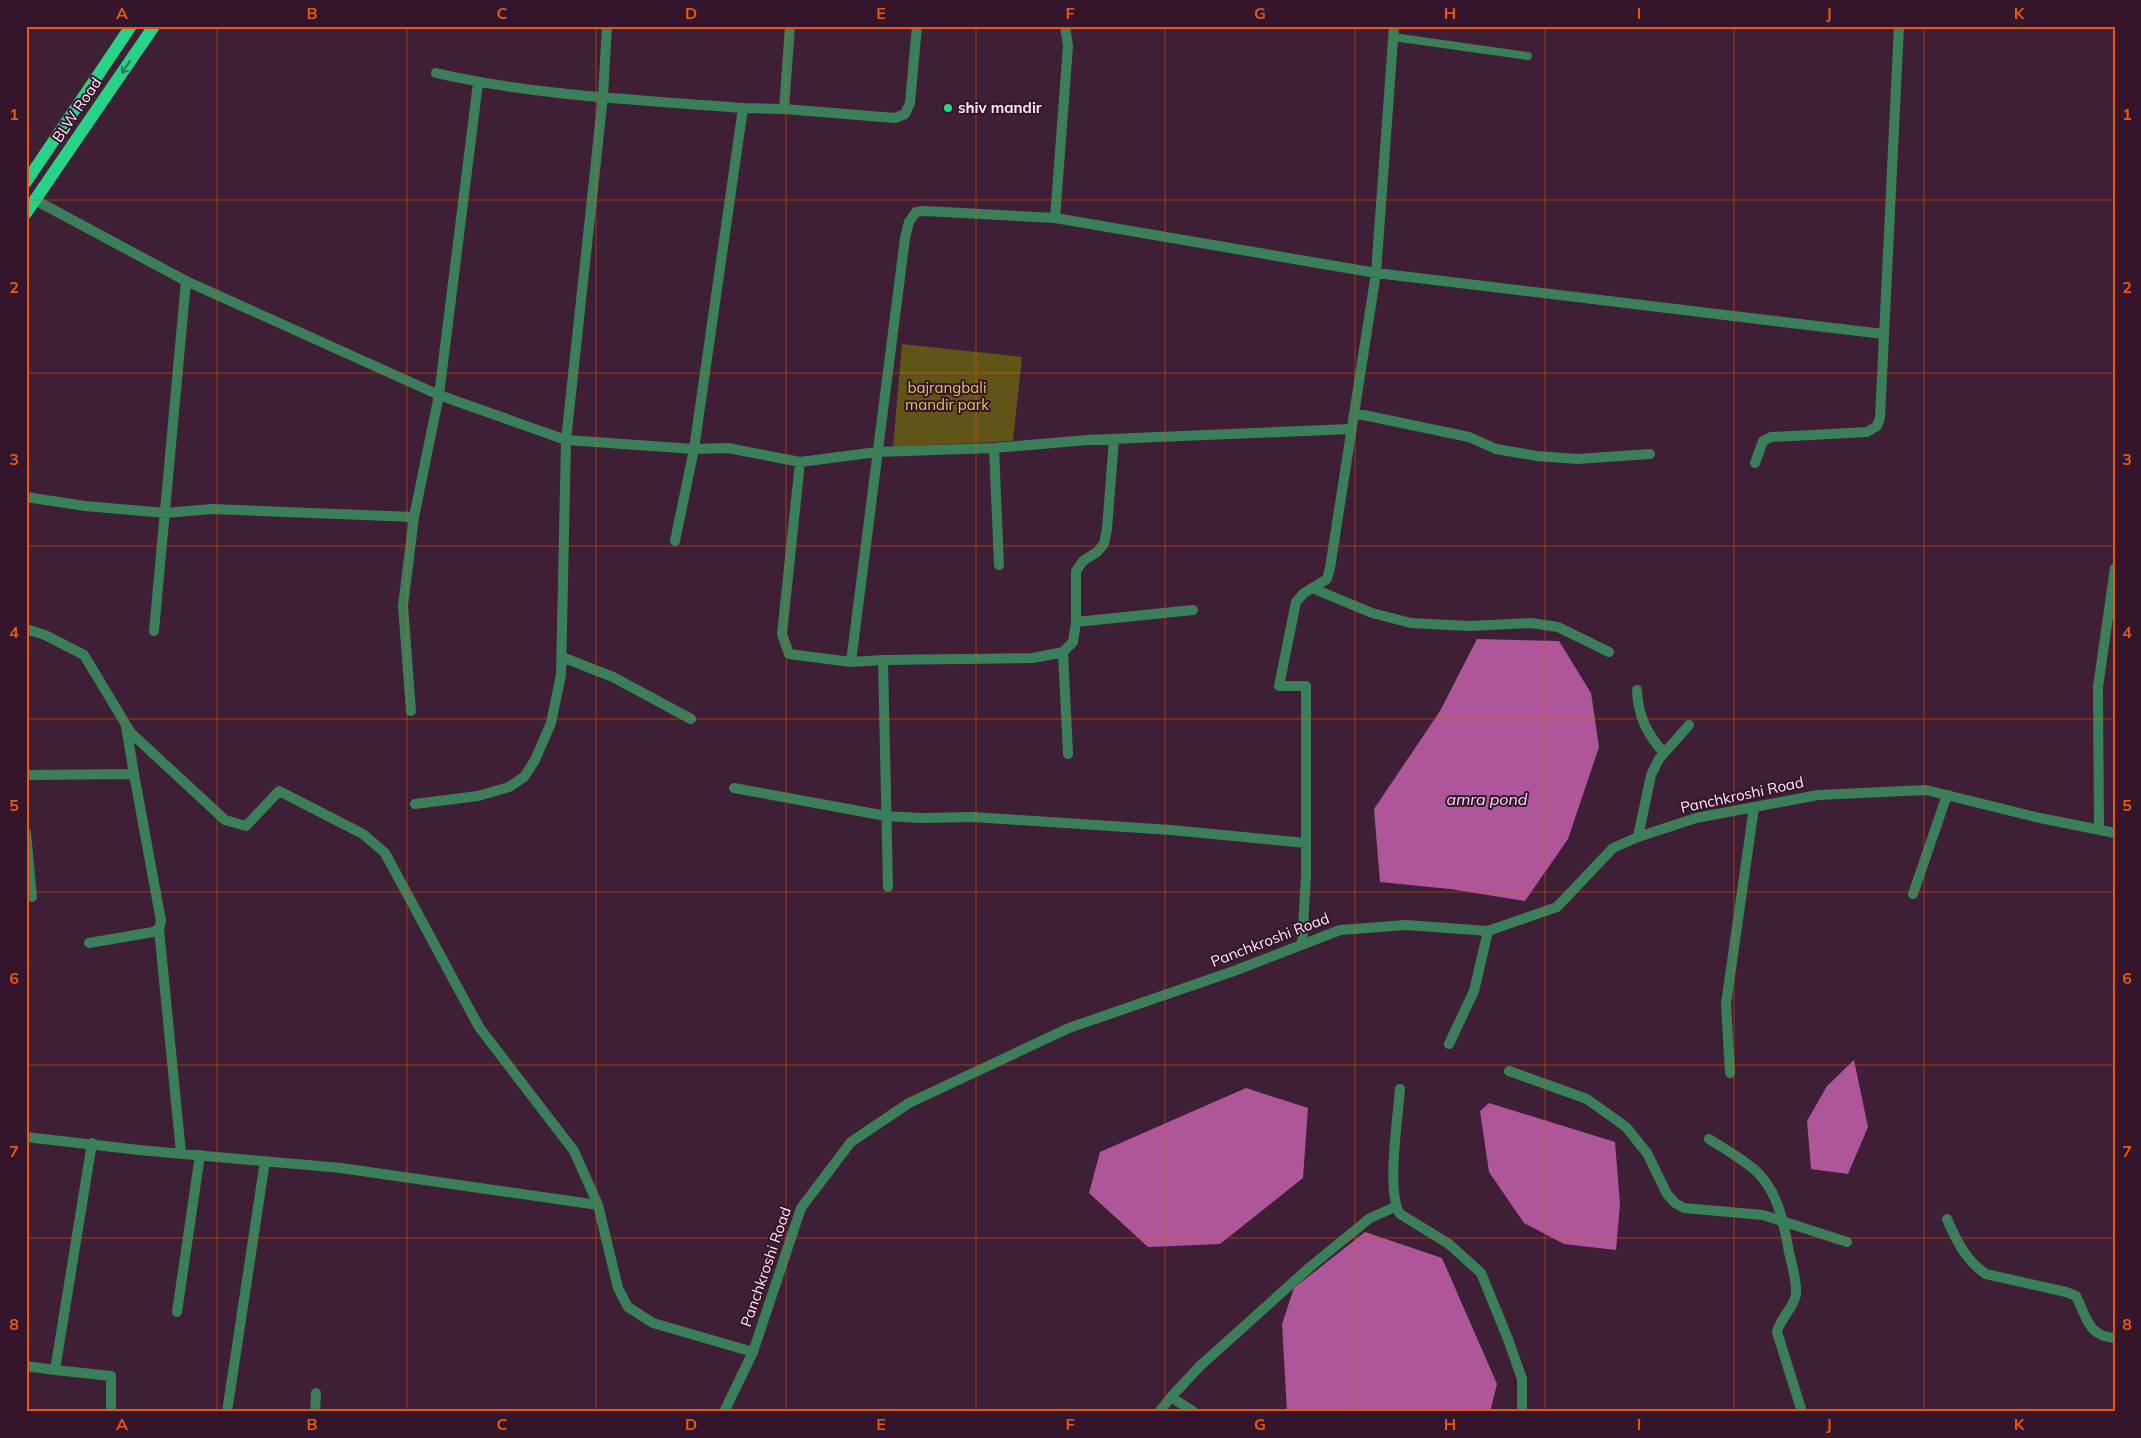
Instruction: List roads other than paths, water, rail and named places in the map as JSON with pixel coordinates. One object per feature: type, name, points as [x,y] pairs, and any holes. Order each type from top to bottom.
[{"type":"main road","points":[[26,182],[131,26]]},
{"type":"main road","name":"BLW Road","points":[[26,213],[154,26]]},
{"type":"street","points":[[415,804],[478,796],[509,787],[524,777],[536,760],[551,723],[561,675],[562,657],[566,440],[603,96],[607,26]]},
{"type":"street","points":[[784,109],[790,26]]},
{"type":"street","points":[[436,73],[478,83],[603,96],[895,118],[905,114],[910,103],[917,26]]},
{"type":"street","points":[[1055,218],[1068,46],[1065,26]]},
{"type":"street","points":[[1756,463],[1763,441],[1771,437],[1867,432],[1877,426],[1880,418],[1899,26]]},
{"type":"street","points":[[1302,944],[1306,877],[1306,686],[1279,686],[1296,602],[1312,588],[1327,580],[1330,568],[1376,273],[1393,32]]},
{"type":"street","points":[[411,711],[403,606],[414,517],[439,395],[478,83]]},
{"type":"street","points":[[675,541],[694,449],[743,108]]},
{"type":"street","points":[[34,200],[186,281],[439,395],[566,440],[694,449],[728,448],[800,462],[877,452],[994,448],[1114,439],[1351,430]]},
{"type":"street","points":[[851,662],[877,452],[909,222],[916,212],[1055,218],[1376,273],[1883,334]]},
{"type":"street","points":[[154,631],[186,281]]},
{"type":"street","points":[[1354,412],[1469,437],[1496,449],[1538,456],[1577,459],[1650,454]]},
{"type":"street","points":[[800,462],[782,634],[789,654],[851,662],[1033,658],[1063,652],[1072,642],[1076,622],[1076,571],[1083,561],[1097,552],[1104,544],[1107,529],[1114,439]]},
{"type":"street","points":[[994,448],[999,565]]},
{"type":"street","points":[[26,497],[85,506],[166,513],[212,508],[414,517]]},
{"type":"street","points":[[2099,829],[2098,687],[2115,568]]},
{"type":"street","points":[[1312,588],[1372,613],[1412,622],[1469,626],[1531,622],[1558,627],[1609,652]]},
{"type":"street","points":[[1076,622],[1193,610]]},
{"type":"street","points":[[26,629],[45,635],[84,655],[131,733],[225,820],[246,826],[279,791],[363,834],[385,854],[479,1028],[574,1151],[598,1205],[618,1288],[628,1307],[653,1323],[753,1352]]},
{"type":"street","points":[[1063,652],[1068,754]]},
{"type":"street","points":[[562,657],[613,678],[691,719]]},
{"type":"street","points":[[883,660],[888,887]]},
{"type":"street","points":[[1637,690],[1640,714],[1644,726],[1650,738],[1664,754]]},
{"type":"street","points":[[125,723],[161,921],[159,929],[181,1154]]},
{"type":"street","points":[[1638,837],[1652,776],[1664,754],[1689,725]]},
{"type":"street","points":[[26,775],[134,774]]},
{"type":"street","points":[[734,788],[886,816],[921,818],[973,817],[1171,830],[1306,843]]},
{"type":"street","name":"Panchkroshi Road","points":[[724,1412],[753,1352],[801,1208],[851,1142],[909,1104],[1069,1028],[1234,971],[1340,930],[1406,925],[1488,931],[1557,907],[1613,848],[1638,837],[1696,818],[1818,795],[1926,790],[2040,818],[2115,833]]},
{"type":"street","points":[[1912,894],[1947,795]]},
{"type":"street","points":[[1730,1073],[1726,1004],[1754,807]]},
{"type":"street","points":[[26,833],[32,897]]},
{"type":"street","points":[[89,943],[153,932],[159,929]]},
{"type":"street","points":[[1448,1044],[1474,991],[1488,931]]},
{"type":"street","points":[[1508,1071],[1587,1098],[1626,1127],[1647,1153],[1667,1194],[1684,1208],[1763,1215],[1848,1242]]},
{"type":"street","points":[[1400,1089],[1393,1189],[1395,1207],[1400,1214],[1449,1244],[1481,1273],[1522,1379],[1522,1412]]},
{"type":"street","points":[[26,1137],[181,1154],[341,1168],[598,1205]]},
{"type":"street","points":[[1709,1139],[1759,1174],[1773,1193],[1783,1221],[1796,1295],[1778,1325],[1777,1332],[1802,1412]]},
{"type":"street","points":[[55,1370],[92,1143]]},
{"type":"street","points":[[177,1312],[200,1155]]},
{"type":"street","points":[[227,1412],[265,1161]]},
{"type":"street","points":[[1159,1412],[1170,1397],[1200,1366],[1310,1266],[1370,1218],[1395,1207]]},
{"type":"street","points":[[1947,1219],[1956,1241],[1977,1268],[1986,1274],[2066,1292],[2076,1296],[2088,1326],[2096,1333],[2115,1338]]},
{"type":"street","points":[[26,1366],[111,1376],[111,1412]]},
{"type":"street","points":[[315,1412],[316,1392]]},
{"type":"street","points":[[1170,1397],[1194,1412]]},
{"type":"lane","points":[[1393,32],[1528,56]]},
{"type":"water","name":"amra pond","points":[[1477,639],[1559,641],[1591,693],[1599,747],[1568,839],[1525,901],[1450,889],[1380,882],[1374,809],[1440,711]]},
{"type":"water","points":[[1854,1060],[1868,1127],[1848,1174],[1811,1169],[1807,1121],[1827,1086]]},
{"type":"water","points":[[1246,1088],[1308,1108],[1303,1178],[1220,1244],[1148,1247],[1089,1193],[1100,1152]]},
{"type":"water","points":[[1489,1103],[1615,1142],[1620,1204],[1616,1250],[1564,1244],[1524,1223],[1489,1172],[1480,1111]]},
{"type":"water","points":[[1365,1232],[1442,1258],[1497,1384],[1490,1412],[1287,1412],[1282,1324],[1294,1288]]},
{"type":"place","name":"shiv mandir","points":[[948,108]]},
{"type":"park label","name":"bajrangbali mandir park","points":[[947,396]]}]
